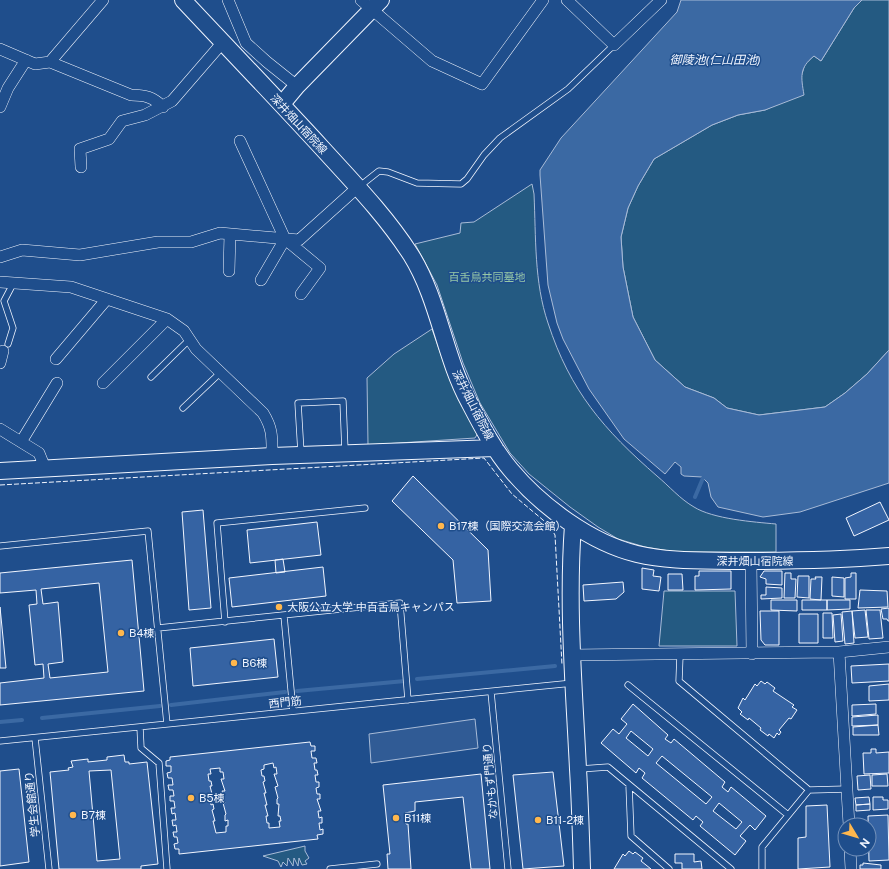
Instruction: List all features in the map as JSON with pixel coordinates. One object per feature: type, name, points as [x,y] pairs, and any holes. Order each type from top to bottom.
[{"type":"main road","name":"深井畑山宿院線","points":[[183,0],[282,104],[358,188],[395,233],[411,256],[422,276],[456,375],[468,402],[495,448],[510,469],[527,487],[573,525],[589,536],[607,545],[636,554],[668,560],[823,561],[889,556]]},
{"type":"main road","points":[[282,104],[372,3]]},
{"type":"main road","points":[[0,470],[272,456],[495,448]]},
{"type":"main road","points":[[573,525],[571,559],[571,655],[582,869]]},
{"type":"street","points":[[50,62],[102,0]]},
{"type":"street","points":[[228,0],[246,43],[297,86]]},
{"type":"street","points":[[372,3],[432,61],[482,84],[543,0]]},
{"type":"street","points":[[567,0],[614,45],[661,0]]},
{"type":"street","points":[[81,166],[80,149],[109,139],[122,121],[145,115],[164,107],[172,101],[222,42]]},
{"type":"street","points":[[0,49],[35,64],[50,62],[131,95],[145,95],[154,98],[164,107]]},
{"type":"street","points":[[0,107],[8,88],[26,60]]},
{"type":"street","points":[[240,141],[284,239],[320,268],[301,294]]},
{"type":"street","points":[[0,257],[22,250],[80,255],[158,242],[191,242],[220,233],[299,240],[358,188]]},
{"type":"street","points":[[229,271],[230,234]]},
{"type":"street","points":[[261,280],[284,239]]},
{"type":"street","points":[[0,282],[71,287],[106,300],[167,319],[184,331],[189,340],[220,373],[263,413],[272,433],[272,456]]},
{"type":"street","points":[[56,359],[106,300]]},
{"type":"street","points":[[103,383],[167,319]]},
{"type":"street","points":[[0,363],[5,348]]},
{"type":"street","points":[[21,442],[57,383]]},
{"type":"street","points":[[0,429],[39,454],[45,468]]},
{"type":"street","points":[[751,561],[752,654]]},
{"type":"street","points":[[571,655],[680,655],[840,652],[889,647]]},
{"type":"street","points":[[840,652],[849,817]]},
{"type":"street","points":[[850,857],[851,869]]},
{"type":"lane","points":[[358,188],[379,171],[388,172],[418,183],[461,184],[467,179],[484,154],[500,138],[568,89],[614,45]]},
{"type":"lane","points":[[5,348],[13,328],[4,300],[14,282]]},
{"type":"lane","points":[[151,377],[189,340]]},
{"type":"lane","points":[[183,408],[220,373]]},
{"type":"lane","points":[[301,455],[298,403],[343,401],[346,454]]},
{"type":"lane","points":[[225,622],[217,524],[365,508]]},
{"type":"lane","points":[[0,546],[148,531],[167,724]]},
{"type":"lane","points":[[158,628],[400,603],[408,700]]},
{"type":"lane","points":[[284,616],[293,711]]},
{"type":"lane","points":[[680,655],[679,681],[809,790],[847,789]]},
{"type":"lane","name":"西門筋","points":[[0,741],[573,683]]},
{"type":"lane","points":[[628,685],[788,815]]},
{"type":"lane","name":"なかもず門通り","points":[[492,692],[508,869]]},
{"type":"lane","points":[[140,727],[141,748],[159,763],[167,869]]},
{"type":"lane","name":"学生会館通り","points":[[35,738],[49,869]]},
{"type":"lane","points":[[578,769],[608,767],[731,869]]},
{"type":"lane","points":[[629,785],[631,836],[669,869]]},
{"type":"lane","points":[[762,869],[762,847],[809,790]]},
{"type":"lane","points":[[330,869],[378,864]]},
{"type":"green space","points":[[862,0],[889,0],[889,350],[867,374],[845,393],[825,407],[759,415],[727,408],[714,398],[685,387],[655,360],[633,317],[623,267],[621,237],[628,208],[638,186],[654,159],[712,125],[738,115],[765,110],[782,102],[801,77],[805,64],[814,56],[821,61],[854,8]]},
{"type":"green space","name":"百舌鳥共同墓地","points":[[532,184],[534,194],[538,276],[543,307],[557,347],[578,389],[591,408],[621,442],[689,504],[702,511],[722,517],[776,524],[776,552],[676,552],[645,547],[618,539],[570,507],[529,474],[510,453],[480,403],[463,363],[437,285],[415,244],[460,233],[461,223],[474,222]]},
{"type":"green space","points":[[432,329],[448,375],[478,433],[475,438],[368,445],[367,378],[394,354]]},
{"type":"green space","points":[[664,591],[735,591],[737,646],[659,646]]},
{"type":"green space","points":[[305,846],[305,851],[309,858],[305,861],[307,864],[302,865],[299,858],[298,866],[294,858],[293,866],[288,858],[287,866],[283,862],[281,867],[278,861],[263,856]]},
{"type":"shaded area","points":[[475,719],[478,748],[371,763],[369,734]]},
{"type":"water","name":"御陵池(仁山田池)","points":[[681,0],[862,0],[854,8],[821,61],[814,56],[809,60],[803,69],[802,83],[804,95],[765,110],[738,115],[712,125],[654,159],[638,186],[628,208],[621,237],[623,267],[633,317],[655,360],[685,387],[714,398],[727,408],[759,415],[825,407],[845,393],[867,374],[889,350],[889,483],[800,512],[763,517],[718,507],[711,497],[708,483],[702,477],[684,476],[681,474],[681,467],[675,462],[665,474],[624,439],[589,389],[563,339],[557,323],[548,285],[540,170],[561,138],[677,12]]},
{"type":"building","name":"B17棟（国際交流会館）","points":[[413,476],[488,550],[491,601],[457,603],[453,560],[392,501]]},
{"type":"building","points":[[880,502],[889,520],[854,536],[846,518]]},
{"type":"building","points":[[203,510],[211,608],[189,610],[182,512]]},
{"type":"building","points":[[317,522],[321,555],[250,563],[247,530]]},
{"type":"building","points":[[283,559],[285,572],[276,573],[275,560]]},
{"type":"building","name":"B4棟","points":[[132,560],[144,691],[0,705],[0,683],[44,678],[43,664],[35,665],[29,605],[37,604],[36,590],[0,593],[0,573]],"holes":[[[99,583],[108,672],[50,678],[48,664],[63,662],[58,602],[43,604],[41,589]]]},
{"type":"building","points":[[323,567],[326,596],[232,607],[229,578]]},
{"type":"building","points":[[642,568],[654,570],[653,576],[661,577],[659,591],[642,589]]},
{"type":"building","points":[[699,571],[731,571],[731,589],[695,590],[695,576],[699,576]]},
{"type":"building","points":[[764,571],[782,571],[782,585],[766,584],[766,579],[760,577]]},
{"type":"building","points":[[785,573],[791,573],[791,579],[796,579],[795,598],[784,598]]},
{"type":"building","points":[[851,573],[856,573],[856,599],[845,599],[845,578],[851,577]]},
{"type":"building","points":[[668,574],[682,574],[683,590],[668,590]]},
{"type":"building","points":[[798,576],[809,576],[809,598],[797,597]]},
{"type":"building","points":[[815,577],[822,577],[821,600],[810,599],[811,579],[816,579]]},
{"type":"building","points":[[832,577],[844,578],[844,597],[832,596]]},
{"type":"building","points":[[623,582],[624,592],[616,599],[584,601],[583,585]]},
{"type":"building","points":[[766,587],[782,588],[782,598],[761,599],[761,595],[766,595]]},
{"type":"building","points":[[860,590],[887,591],[888,607],[858,608]]},
{"type":"building","points":[[771,600],[797,600],[797,611],[771,610]]},
{"type":"building","points":[[802,600],[827,600],[827,610],[802,610]]},
{"type":"building","points":[[827,600],[850,600],[850,609],[827,610]]},
{"type":"building","points":[[0,607],[6,668],[0,668]]},
{"type":"building","points":[[889,608],[888,621],[887,619],[883,619],[881,609]]},
{"type":"building","points":[[865,610],[868,637],[855,638],[852,611]]},
{"type":"building","points":[[866,610],[880,610],[883,638],[869,639]]},
{"type":"building","points":[[760,611],[779,611],[779,645],[765,645],[761,640]]},
{"type":"building","points":[[852,611],[854,643],[845,644],[842,612]]},
{"type":"building","points":[[823,613],[832,613],[833,638],[823,638]]},
{"type":"building","points":[[799,614],[818,614],[818,643],[799,643]]},
{"type":"building","points":[[841,614],[843,641],[835,642],[833,615]]},
{"type":"building","name":"B6棟","points":[[274,639],[278,677],[193,686],[190,648]]},
{"type":"building","points":[[889,664],[889,681],[852,683],[851,666]]},
{"type":"building","points":[[761,681],[765,684],[767,682],[775,688],[773,691],[794,705],[792,707],[797,710],[791,719],[789,718],[779,730],[781,732],[779,735],[777,733],[774,738],[769,734],[768,736],[760,730],[761,728],[749,718],[748,720],[740,714],[742,712],[738,708],[743,698],[745,700],[755,684],[757,686]]},
{"type":"building","points":[[889,684],[889,700],[869,701],[869,686]]},
{"type":"building","points":[[633,704],[668,735],[665,739],[671,743],[674,739],[725,782],[722,787],[728,792],[731,787],[766,816],[755,830],[750,825],[740,836],[746,841],[735,855],[700,826],[703,822],[696,816],[693,820],[642,778],[645,773],[639,768],[636,773],[601,743],[613,729],[619,734],[627,724],[621,719]],"holes":[[[631,731],[653,749],[648,756],[626,738]],[[662,756],[712,797],[706,804],[656,763]],[[719,803],[742,822],[736,829],[713,811]]]},
{"type":"building","points":[[876,704],[876,714],[852,716],[852,705]]},
{"type":"building","points":[[878,715],[878,725],[852,726],[852,717]]},
{"type":"building","points":[[878,725],[879,735],[853,735],[853,727]]},
{"type":"building","name":"B5棟","points":[[310,742],[311,746],[315,746],[315,751],[311,751],[312,758],[316,758],[317,763],[314,763],[315,770],[317,770],[318,775],[315,775],[316,782],[319,782],[319,787],[316,788],[317,794],[320,794],[320,799],[317,799],[321,811],[318,811],[319,818],[322,817],[322,823],[319,823],[320,830],[323,829],[323,834],[317,835],[318,839],[179,854],[179,849],[175,849],[174,844],[178,843],[177,837],[174,837],[173,832],[177,832],[176,825],[173,826],[172,820],[176,820],[175,813],[172,814],[171,808],[175,808],[174,801],[170,801],[170,796],[174,796],[173,790],[169,790],[168,785],[173,785],[172,778],[168,778],[167,773],[171,772],[171,766],[166,766],[166,761],[170,760],[170,757]],"holes":[[[273,763],[274,768],[276,767],[277,774],[274,774],[278,786],[275,787],[278,798],[277,804],[279,804],[278,816],[280,816],[281,821],[279,821],[280,827],[269,828],[265,805],[267,805],[264,793],[266,793],[263,782],[265,781],[261,770],[264,769],[264,765]],[[220,768],[220,772],[223,772],[224,779],[221,779],[225,791],[222,791],[225,803],[223,803],[226,814],[225,821],[228,820],[228,826],[226,826],[226,832],[216,833],[212,810],[214,809],[213,804],[211,805],[210,798],[213,798],[210,786],[212,786],[211,781],[209,781],[208,774],[211,774],[210,769]]]},
{"type":"building","points":[[871,749],[876,749],[876,753],[889,752],[889,773],[864,774],[863,753],[871,753]]},
{"type":"building","name":"B7棟","points":[[124,755],[125,762],[129,762],[129,764],[147,762],[158,864],[141,866],[141,869],[59,869],[50,772],[69,770],[68,768],[73,767],[71,761],[88,759],[88,762],[107,760],[107,757]],"holes":[[[111,770],[120,859],[97,861],[89,771]]]},
{"type":"building","points":[[19,769],[29,862],[0,866],[0,771]]},
{"type":"building","name":"B11-2棟","points":[[553,772],[564,866],[523,869],[513,775]]},
{"type":"building","name":"B11棟","points":[[481,774],[490,869],[471,869],[463,797],[415,802],[415,811],[405,813],[406,824],[408,824],[411,869],[388,869],[387,854],[390,854],[383,785]]},
{"type":"building","points":[[887,774],[888,786],[872,786],[872,775]]},
{"type":"building","points":[[870,775],[871,789],[858,790],[857,776]]},
{"type":"building","points":[[869,797],[870,804],[856,805],[855,798]]},
{"type":"building","points":[[873,797],[883,797],[883,800],[888,800],[888,809],[873,810]]},
{"type":"building","points":[[870,804],[870,810],[856,811],[856,805]]},
{"type":"building","points":[[827,805],[830,867],[798,869],[798,838],[806,837],[806,806]]},
{"type":"building","points":[[888,815],[889,860],[869,861],[869,857],[877,857],[877,817],[868,816]]},
{"type":"building","points":[[629,851],[633,854],[635,852],[643,858],[641,861],[651,869],[614,869],[623,854],[625,856]]},
{"type":"building","points":[[675,854],[694,854],[694,862],[701,861],[702,869],[682,869],[682,863],[675,863]]},
{"type":"building","points":[[863,863],[881,865],[881,869],[860,869],[860,865],[863,865]]},
{"type":"waterway","points":[[695,497],[703,478]]},
{"type":"waterway","points":[[417,679],[555,666]]},
{"type":"waterway","points":[[297,691],[405,681]]},
{"type":"waterway","points":[[171,705],[285,692]]},
{"type":"waterway","points":[[42,718],[160,706]]},
{"type":"waterway","points":[[0,722],[22,720]]},
{"type":"fence","points":[[0,485],[484,458],[512,494],[549,525],[555,535],[562,665]]},
{"type":"place","name":"B17棟（国際交流会館）","points":[[441,526]]},
{"type":"place","name":"大阪公立大学 中百舌鳥キャンパス","points":[[279,607]]},
{"type":"place","name":"B4棟","points":[[121,633]]},
{"type":"place","name":"B6棟","points":[[234,663]]},
{"type":"place","name":"B5棟","points":[[191,798]]},
{"type":"place","name":"B7棟","points":[[73,815]]},
{"type":"place","name":"B11棟","points":[[396,818]]},
{"type":"place","name":"B11-2棟","points":[[538,820]]}]
